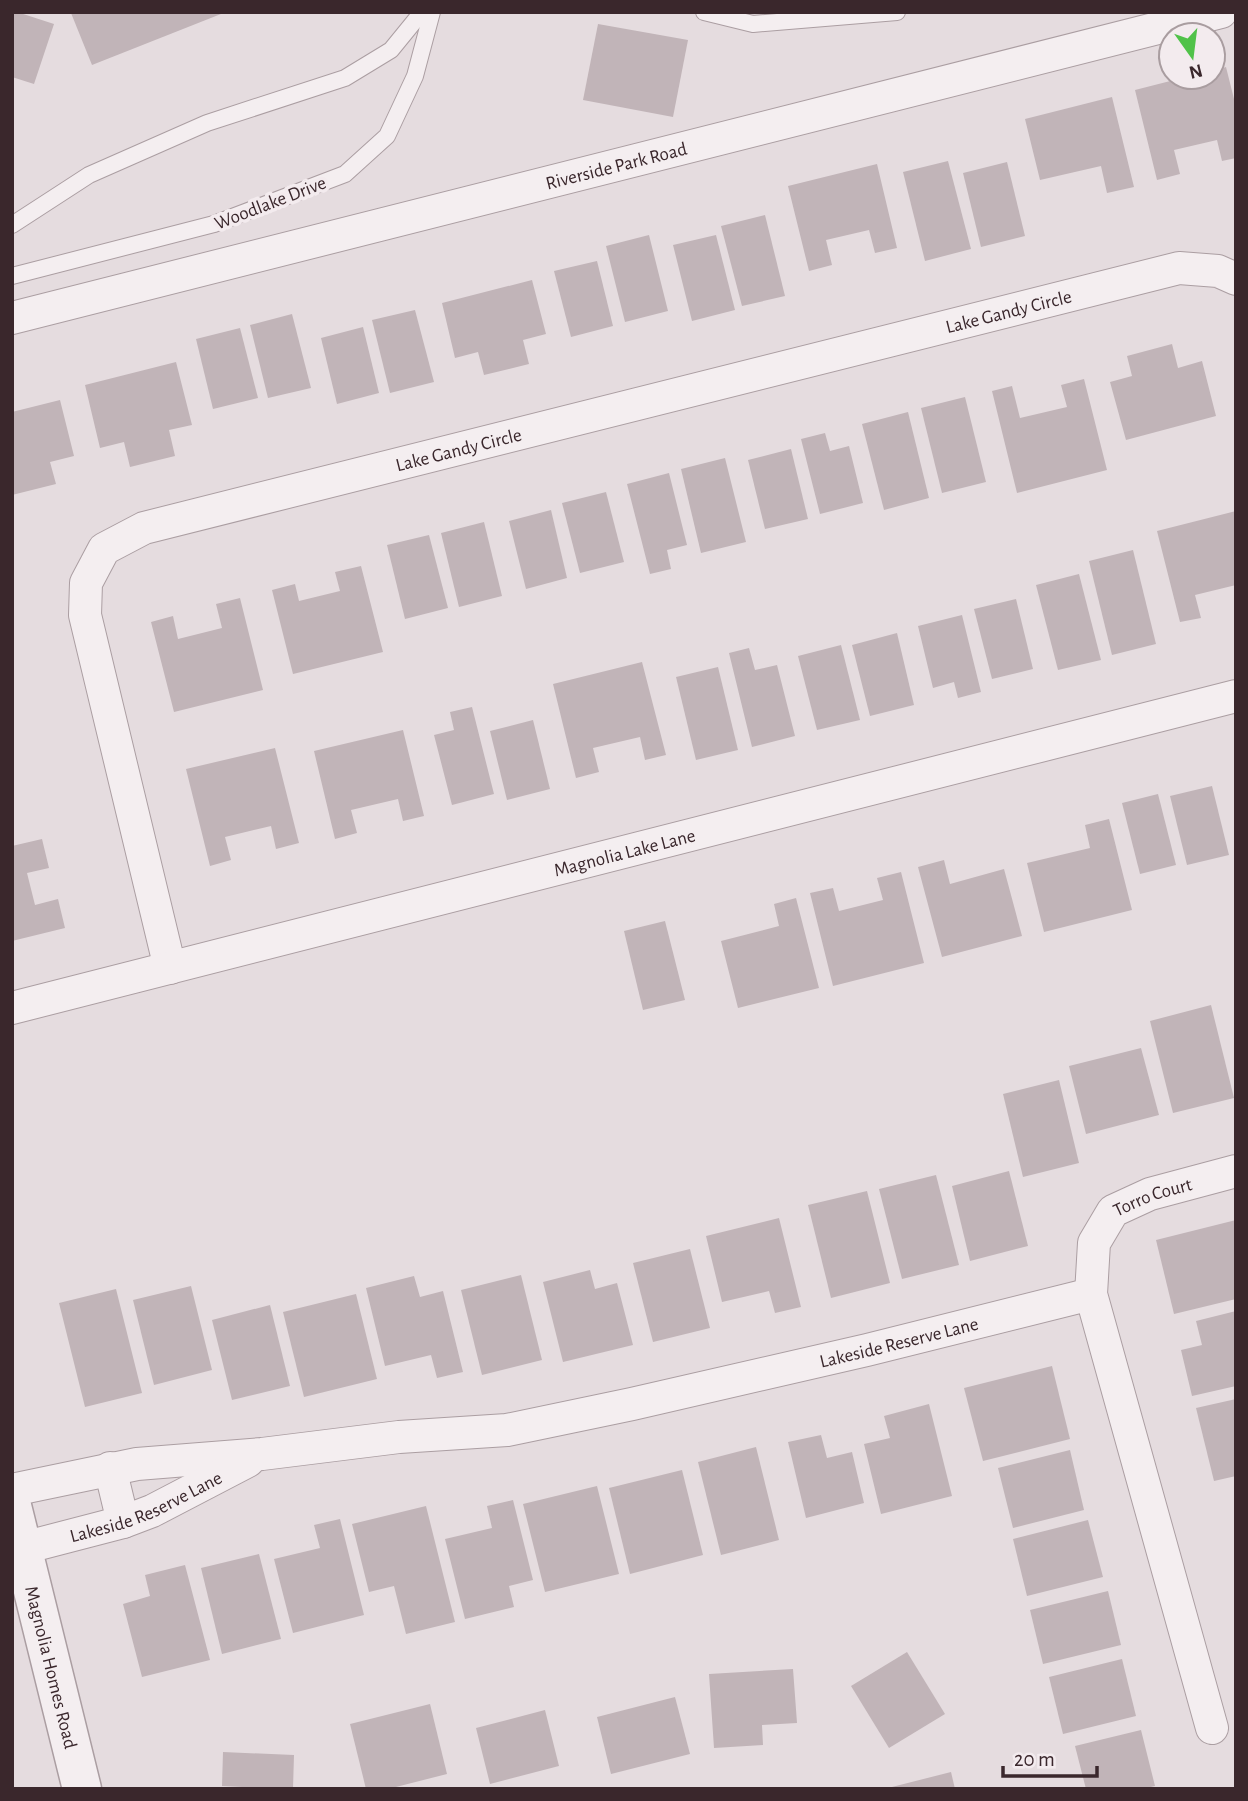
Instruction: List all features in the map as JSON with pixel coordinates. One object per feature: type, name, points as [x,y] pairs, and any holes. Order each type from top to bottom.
[{"type":"street","name":"Riverside Park Road","points":[[12,318],[1220,12]]},
{"type":"street","name":"Lake Gandy Circle","points":[[170,968],[85,615],[86,583],[104,549],[144,528],[1179,268],[1218,271],[1236,279]]},
{"type":"street","name":"Magnolia Lake Lane","points":[[12,1008],[1236,696]]},
{"type":"street","name":"Torro Court","points":[[1091,1294],[1094,1243],[1113,1211],[1150,1194],[1236,1171]]},
{"type":"street","name":"Lakeside Reserve Lane","points":[[12,1490],[137,1464],[262,1454],[399,1437],[507,1430],[867,1350],[1091,1294]]},
{"type":"street","points":[[1091,1294],[1212,1728]]},
{"type":"street","name":"Lakeside Reserve Lane","points":[[23,1548],[123,1522],[152,1511],[262,1454]]},
{"type":"street","points":[[110,1468],[123,1522]]},
{"type":"street","name":"Magnolia Homes Road","points":[[12,1506],[82,1789]]},
{"type":"lane","points":[[12,225],[89,175],[207,123],[345,78],[391,50],[422,12]]},
{"type":"lane","name":"Woodlake Drive","points":[[12,276],[214,224],[345,174],[387,136],[415,76],[432,12]]},
{"type":"lane","points":[[704,12],[753,24],[898,12]]},
{"type":"building","points":[[12,12],[54,24],[34,84],[12,77]]},
{"type":"building","points":[[226,12],[92,65],[71,13]]},
{"type":"building","points":[[598,24],[688,40],[673,117],[583,100]]},
{"type":"building","points":[[1227,71],[1236,107],[1236,158],[1222,161],[1217,140],[1174,150],[1180,174],[1157,180],[1135,90],[1157,84],[1157,91],[1227,91]]},
{"type":"building","points":[[1112,97],[1134,187],[1107,193],[1101,166],[1040,180],[1025,119]]},
{"type":"building","points":[[948,161],[971,249],[925,261],[903,172]]},
{"type":"building","points":[[1007,162],[1025,236],[981,247],[963,173]]},
{"type":"building","points":[[877,164],[897,248],[875,253],[869,230],[826,240],[832,265],[809,271],[788,186]]},
{"type":"building","points":[[765,215],[785,296],[742,306],[721,226]]},
{"type":"building","points":[[649,235],[668,311],[625,322],[606,246]]},
{"type":"building","points":[[716,235],[735,310],[692,321],[673,245]]},
{"type":"building","points":[[597,261],[613,326],[571,337],[554,271]]},
{"type":"building","points":[[532,280],[546,334],[523,340],[529,364],[484,375],[478,352],[455,358],[442,303]]},
{"type":"building","points":[[415,310],[434,382],[390,393],[372,320]]},
{"type":"building","points":[[292,314],[311,388],[268,398],[250,325]]},
{"type":"building","points":[[363,327],[379,393],[337,404],[321,338]]},
{"type":"building","points":[[240,328],[258,398],[213,409],[196,339]]},
{"type":"building","points":[[1172,344],[1178,368],[1202,361],[1216,416],[1126,440],[1110,382],[1132,376],[1127,356]]},
{"type":"building","points":[[176,362],[192,425],[169,430],[175,456],[130,467],[124,442],[100,448],[85,385]]},
{"type":"building","points":[[1084,379],[1107,470],[1017,493],[992,391],[1012,386],[1020,418],[1067,407],[1061,385]]},
{"type":"building","points":[[965,397],[986,482],[942,493],[921,408]]},
{"type":"building","points":[[60,400],[74,456],[50,462],[56,484],[12,495],[12,412]]},
{"type":"building","points":[[908,412],[929,498],[884,510],[862,424]]},
{"type":"building","points":[[825,433],[830,451],[849,446],[863,503],[820,514],[801,439]]},
{"type":"building","points":[[791,449],[808,519],[765,529],[748,460]]},
{"type":"building","points":[[725,458],[746,542],[701,553],[681,469]]},
{"type":"building","points":[[669,473],[687,545],[667,550],[671,569],[650,574],[627,484]]},
{"type":"building","points":[[606,492],[624,562],[580,573],[562,503]]},
{"type":"building","points":[[551,510],[567,578],[526,589],[509,521]]},
{"type":"building","points":[[1236,511],[1236,585],[1195,595],[1201,618],[1180,622],[1157,531]]},
{"type":"building","points":[[484,522],[502,596],[459,607],[441,533]]},
{"type":"building","points":[[429,535],[448,608],[405,619],[387,545]]},
{"type":"building","points":[[1133,550],[1156,644],[1112,655],[1089,561]]},
{"type":"building","points":[[361,566],[383,652],[293,674],[272,590],[295,584],[299,601],[340,591],[335,572]]},
{"type":"building","points":[[1079,574],[1101,660],[1058,670],[1036,585]]},
{"type":"building","points":[[240,598],[263,690],[174,712],[151,622],[173,616],[178,639],[222,628],[216,604]]},
{"type":"building","points":[[1016,599],[1033,669],[992,679],[974,609]]},
{"type":"building","points":[[962,615],[981,692],[958,698],[954,682],[933,688],[918,626]]},
{"type":"building","points":[[897,633],[914,705],[870,716],[852,645]]},
{"type":"building","points":[[841,645],[860,720],[817,730],[798,656]]},
{"type":"building","points":[[749,648],[755,670],[777,665],[795,736],[752,747],[729,653]]},
{"type":"building","points":[[642,662],[666,755],[645,760],[640,737],[593,748],[599,772],[576,778],[553,684]]},
{"type":"building","points":[[718,667],[738,750],[696,760],[676,677]]},
{"type":"building","points":[[472,707],[494,794],[452,805],[434,735],[454,730],[450,712]]},
{"type":"building","points":[[533,720],[550,789],[507,800],[490,731]]},
{"type":"building","points":[[403,730],[424,816],[403,821],[398,799],[351,810],[357,833],[335,839],[314,751]]},
{"type":"building","points":[[275,748],[299,843],[276,849],[271,826],[225,837],[231,860],[210,866],[186,769]]},
{"type":"building","points":[[1212,786],[1229,855],[1187,865],[1170,796]]},
{"type":"building","points":[[1158,794],[1176,865],[1140,874],[1122,803]]},
{"type":"building","points":[[1109,819],[1132,910],[1044,932],[1027,863],[1090,848],[1085,825]]},
{"type":"building","points":[[42,839],[49,868],[27,873],[35,905],[58,899],[65,928],[12,941],[12,846]]},
{"type":"building","points":[[944,860],[950,884],[1004,869],[1022,936],[942,957],[918,867]]},
{"type":"building","points":[[901,872],[924,963],[833,986],[810,893],[833,888],[839,911],[883,900],[877,878]]},
{"type":"building","points":[[796,898],[819,988],[738,1008],[721,941],[779,926],[774,904]]},
{"type":"building","points":[[665,921],[685,1000],[643,1010],[624,931]]},
{"type":"building","points":[[1211,1005],[1234,1098],[1173,1113],[1150,1021]]},
{"type":"building","points":[[1141,1048],[1159,1115],[1086,1134],[1069,1066]]},
{"type":"building","points":[[1059,1080],[1079,1163],[1023,1177],[1003,1094]]},
{"type":"building","points":[[1009,1171],[1028,1246],[970,1261],[952,1186]]},
{"type":"building","points":[[936,1175],[959,1265],[902,1279],[879,1189]]},
{"type":"building","points":[[867,1191],[890,1283],[831,1298],[808,1205]]},
{"type":"building","points":[[779,1218],[801,1307],[775,1313],[769,1291],[722,1302],[706,1236]]},
{"type":"building","points":[[1236,1220],[1236,1299],[1174,1314],[1156,1240]]},
{"type":"building","points":[[690,1249],[710,1328],[653,1342],[633,1263]]},
{"type":"building","points":[[590,1270],[595,1289],[617,1283],[633,1345],[563,1362],[543,1282]]},
{"type":"building","points":[[521,1275],[542,1360],[482,1375],[461,1290]]},
{"type":"building","points":[[414,1276],[420,1297],[443,1291],[463,1372],[437,1378],[431,1355],[385,1366],[366,1288]]},
{"type":"building","points":[[191,1286],[212,1370],[154,1385],[133,1300]]},
{"type":"building","points":[[116,1289],[142,1393],[85,1407],[59,1303]]},
{"type":"building","points":[[356,1294],[377,1379],[304,1397],[283,1312]]},
{"type":"building","points":[[270,1305],[290,1386],[232,1400],[212,1320]]},
{"type":"building","points":[[1236,1311],[1236,1386],[1192,1396],[1181,1350],[1202,1345],[1196,1321]]},
{"type":"building","points":[[1052,1366],[1070,1439],[983,1461],[964,1388]]},
{"type":"building","points":[[1236,1399],[1236,1476],[1214,1481],[1196,1408]]},
{"type":"building","points":[[929,1404],[952,1496],[881,1514],[864,1444],[890,1438],[884,1416]]},
{"type":"building","points":[[821,1435],[827,1458],[852,1452],[864,1503],[806,1518],[788,1442]]},
{"type":"building","points":[[756,1447],[779,1540],[721,1555],[698,1462]]},
{"type":"building","points":[[1070,1450],[1084,1510],[1013,1528],[998,1468]]},
{"type":"building","points":[[682,1470],[703,1555],[630,1574],[609,1488]]},
{"type":"building","points":[[597,1486],[619,1574],[545,1592],[523,1504]]},
{"type":"building","points":[[513,1500],[533,1580],[509,1586],[514,1607],[465,1619],[445,1539],[492,1528],[487,1506]]},
{"type":"building","points":[[426,1506],[455,1622],[406,1634],[394,1586],[369,1592],[352,1524]]},
{"type":"building","points":[[340,1519],[364,1615],[293,1633],[274,1559],[320,1548],[314,1525]]},
{"type":"building","points":[[1088,1520],[1103,1577],[1027,1596],[1013,1539]]},
{"type":"building","points":[[259,1554],[281,1639],[222,1654],[201,1568]]},
{"type":"building","points":[[185,1565],[210,1660],[142,1677],[123,1604],[150,1596],[145,1575]]},
{"type":"building","points":[[1108,1591],[1121,1645],[1043,1664],[1030,1610]]},
{"type":"building","points":[[907,1652],[945,1714],[889,1748],[851,1686]]},
{"type":"building","points":[[1122,1659],[1136,1716],[1063,1734],[1049,1677]]},
{"type":"building","points":[[793,1669],[797,1723],[762,1725],[763,1745],[714,1748],[709,1674]]},
{"type":"building","points":[[675,1697],[690,1754],[611,1774],[597,1717]]},
{"type":"building","points":[[430,1704],[447,1774],[388,1789],[366,1789],[350,1724]]},
{"type":"building","points":[[545,1710],[559,1766],[490,1784],[476,1728]]},
{"type":"building","points":[[1141,1730],[1155,1786],[1142,1789],[1086,1789],[1075,1746]]},
{"type":"building","points":[[223,1752],[294,1755],[293,1789],[242,1789],[222,1786]]},
{"type":"building","points":[[951,1772],[955,1789],[888,1789],[888,1788]]}]
